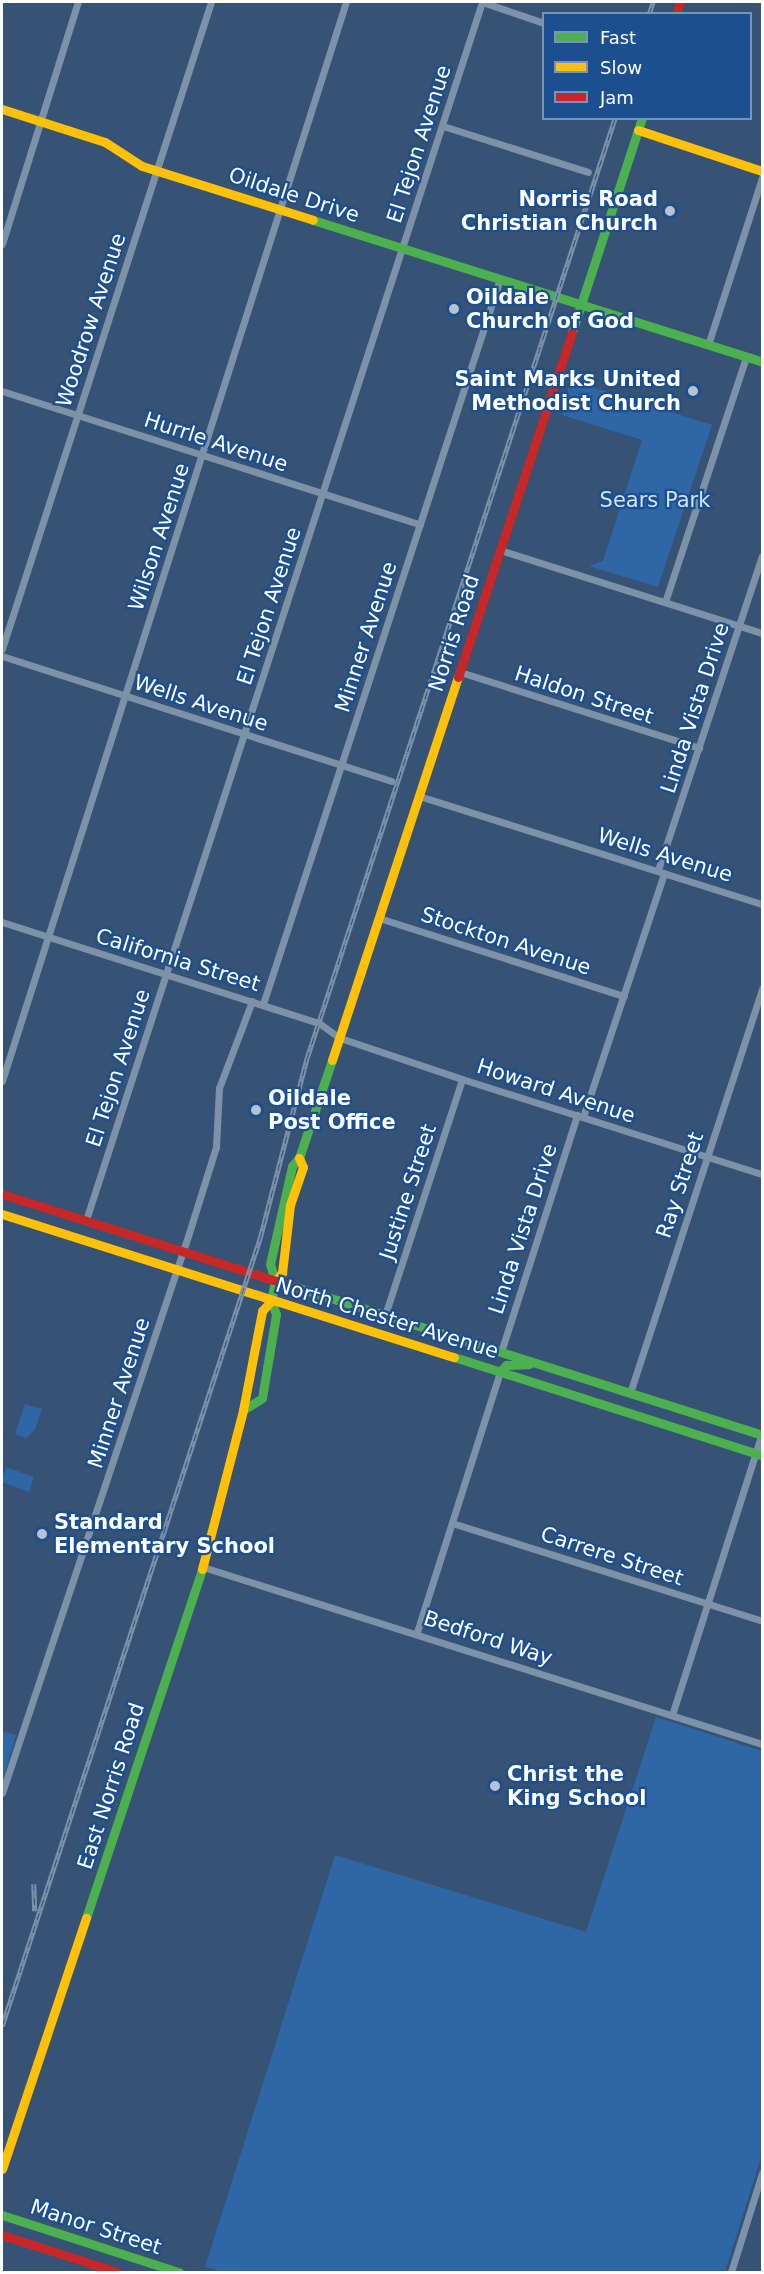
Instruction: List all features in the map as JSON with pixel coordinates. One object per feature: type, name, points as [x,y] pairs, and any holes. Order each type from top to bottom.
[{"type":"street","points":[[2,244],[78,2]]},
{"type":"street","name":"Woodrow Avenue","points":[[2,649],[211,2]]},
{"type":"street","name":"Wilson Avenue","points":[[2,1081],[346,2]]},
{"type":"street","points":[[482,2],[542,23]]},
{"type":"street","name":"El Tejon Avenue","points":[[86,1220],[482,2]]},
{"type":"street","name":"Oildale Drive","points":[[2,109],[105,142],[132,160],[158,171],[762,362]]},
{"type":"street","name":"Norris Road","points":[[275,1281],[270,1264],[292,1166],[299,1158],[340,1038],[641,120]]},
{"type":"street","points":[[443,126],[588,172]]},
{"type":"street","points":[[638,130],[762,171]]},
{"type":"street","points":[[708,345],[762,178]]},
{"type":"street","name":"Minner Avenue","points":[[263,1004],[500,279]]},
{"type":"street","points":[[665,602],[746,357]]},
{"type":"street","name":"Hurrle Avenue","points":[[2,392],[420,524]]},
{"type":"street","points":[[500,550],[762,633]]},
{"type":"street","name":"Linda Vista Drive","points":[[501,1352],[580,1116],[624,996],[699,748],[762,556]]},
{"type":"street","name":"Wells Avenue","points":[[2,656],[390,781]]},
{"type":"street","name":"Haldon Street","points":[[460,672],[699,748]]},
{"type":"street","name":"Wells Avenue","points":[[419,796],[762,904]]},
{"type":"street","name":"Stockton Avenue","points":[[379,918],[624,996]]},
{"type":"street","name":"California Street","points":[[2,922],[319,1023],[340,1038]]},
{"type":"street","name":"Ray Street","points":[[630,1393],[762,988]]},
{"type":"street","name":"Minner Avenue","points":[[2,1793],[216,1147],[219,1088],[252,1001]]},
{"type":"street","name":"Howard Avenue","points":[[340,1038],[762,1174]]},
{"type":"street","name":"Justine Street","points":[[385,1315],[462,1079]]},
{"type":"street","name":"North Chester Avenue","points":[[2,1194],[762,1434]]},
{"type":"street","name":"North Chester Avenue","points":[[2,1214],[759,1454]]},
{"type":"street","name":"East Norris Road","points":[[2,2169],[203,1567],[243,1410],[262,1311],[271,1301],[275,1281]]},
{"type":"street","name":"East Norris Road","points":[[243,1410],[262,1398],[276,1314],[271,1301]]},
{"type":"street","points":[[417,1632],[500,1372],[506,1365],[538,1364]]},
{"type":"street","points":[[672,1715],[707,1604],[759,1454],[762,1434]]},
{"type":"street","name":"Carrere Street","points":[[452,1523],[762,1621]]},
{"type":"street","name":"Bedford Way","points":[[203,1567],[417,1632],[762,1744]]},
{"type":"street","points":[[731,2272],[759,2194],[762,2173]]},
{"type":"street","name":"Manor Street","points":[[2,2215],[179,2272]]},
{"type":"street","name":"Manor Street","points":[[2,2235],[117,2272]]},
{"type":"green space","name":"Sears Park","points":[[570,380],[712,425],[658,587],[589,566],[603,561],[642,440],[562,415]]},
{"type":"green space","points":[[25,1404],[42,1409],[35,1430],[26,1438],[15,1434]]},
{"type":"green space","points":[[6,1467],[34,1477],[29,1492],[2,1482]]},
{"type":"green space","points":[[656,1717],[762,1751],[762,2154],[725,2272],[223,2272],[205,2267],[335,1855],[586,1932]]},
{"type":"green space","points":[[2,1731],[16,1735],[2,1784]]},
{"type":"railway","points":[[650,12],[653,2]]},
{"type":"railway","points":[[2,2026],[260,1238],[307,1058],[614,120]]},
{"type":"railway","points":[[34,1884],[35,1911]]},
{"type":"traffic: fast","points":[[572,332],[641,120]]},
{"type":"traffic: fast","points":[[313,220],[762,362]]},
{"type":"traffic: fast","points":[[243,1410],[262,1398],[276,1314],[271,1301],[275,1281],[270,1264],[292,1166],[299,1158],[332,1060]]},
{"type":"traffic: fast","points":[[296,1287],[762,1435]]},
{"type":"traffic: fast","points":[[454,1357],[762,1455]]},
{"type":"traffic: fast","points":[[500,1372],[506,1365],[529,1364]]},
{"type":"traffic: fast","points":[[86,1918],[202,1569]]},
{"type":"traffic: fast","points":[[2,2215],[179,2272]]},
{"type":"traffic: slow","points":[[2,109],[105,142],[142,166],[313,220]]},
{"type":"traffic: slow","points":[[638,130],[762,171]]},
{"type":"traffic: slow","points":[[332,1060],[458,677]]},
{"type":"traffic: slow","points":[[275,1281],[282,1273],[290,1205],[303,1167],[299,1158]]},
{"type":"traffic: slow","points":[[2,1214],[454,1357]]},
{"type":"traffic: slow","points":[[202,1569],[243,1410],[262,1311],[271,1301]]},
{"type":"traffic: slow","points":[[2,2169],[86,1918]]},
{"type":"traffic: jam","points":[[677,12],[680,2]]},
{"type":"traffic: jam","points":[[458,677],[572,332]]},
{"type":"traffic: jam","points":[[2,1194],[296,1287]]},
{"type":"traffic: jam","points":[[2,2235],[117,2272]]},
{"type":"place","name":"Norris Road Christian Church","points":[[670,211]]},
{"type":"place","name":"Oildale Church of God","points":[[454,309]]},
{"type":"place","name":"Saint Marks United Methodist Church","points":[[693,391]]},
{"type":"place","name":"Oildale Post Office","points":[[256,1110]]},
{"type":"place","name":"Standard Elementary School","points":[[42,1534]]},
{"type":"place","name":"Christ the King School","points":[[495,1786]]}]
